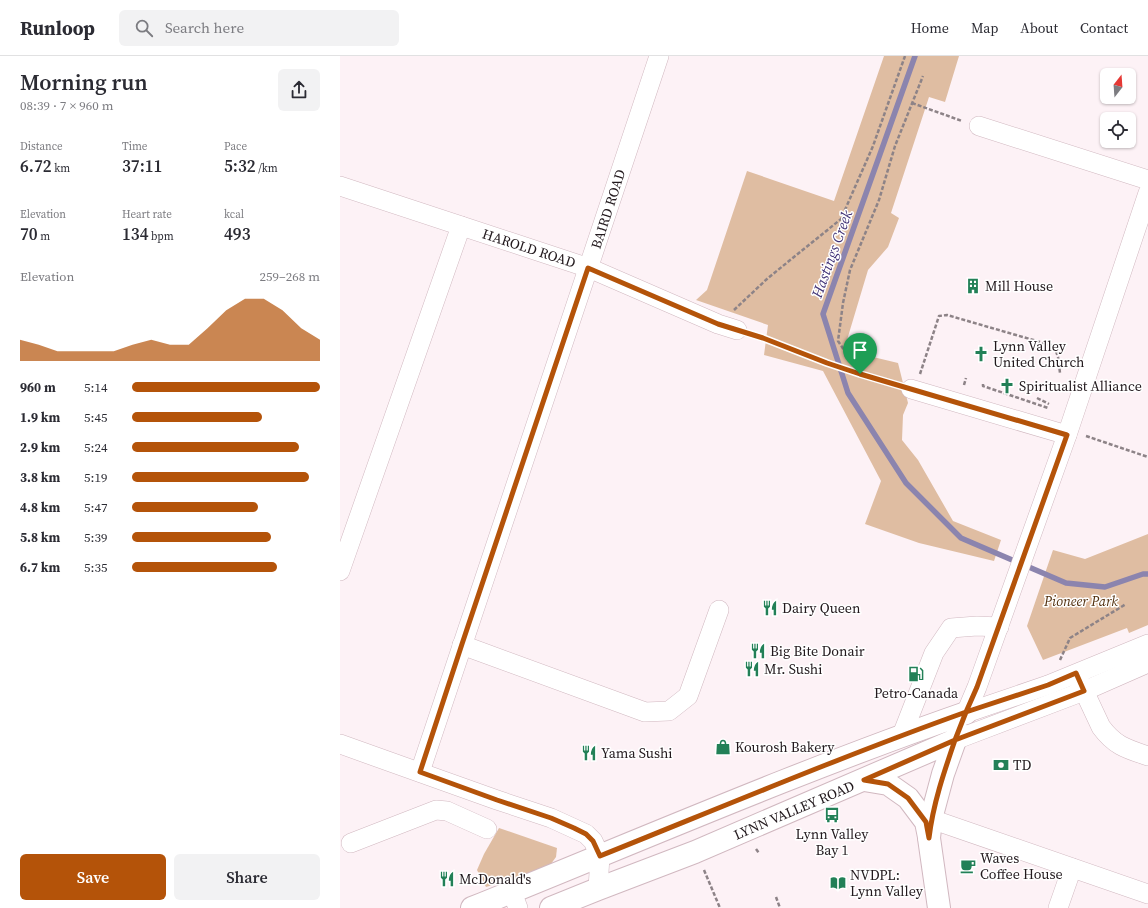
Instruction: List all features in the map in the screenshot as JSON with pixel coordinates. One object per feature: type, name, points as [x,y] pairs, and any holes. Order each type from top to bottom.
[{"type":"main road","name":"LYNN VALLEY ROAD","points":[[472,908],[515,900],[600,856],[810,770],[966,712]]},
{"type":"main road","points":[[939,908],[930,828],[943,774],[966,712]]},
{"type":"main road","name":"LYNN VALLEY ROAD","points":[[550,908],[695,852],[955,740]]},
{"type":"main road","points":[[864,780],[888,784],[908,798],[930,828]]},
{"type":"street","name":"BAIRD ROAD","points":[[420,772],[659,56]]},
{"type":"street","points":[[979,126],[1148,180]]},
{"type":"street","name":"HAROLD ROAD","points":[[340,186],[588,268],[718,324],[737,330]]},
{"type":"street","points":[[966,712],[977,687],[1067,435],[1148,193]]},
{"type":"street","points":[[340,571],[461,226]]},
{"type":"street","points":[[913,389],[1067,435]]},
{"type":"street","points":[[462,644],[645,712],[669,711],[688,696],[719,610]]},
{"type":"street","points":[[902,735],[934,653],[951,628],[999,626]]},
{"type":"street","name":"LYNN VALLEY ROAD","points":[[966,712],[1048,685],[1148,644]]},
{"type":"street","name":"LYNN VALLEY ROAD","points":[[955,740],[1084,691],[1148,663]]},
{"type":"street","points":[[1076,673],[1101,728],[1106,734],[1117,744],[1148,756]]},
{"type":"street","points":[[340,744],[551,818],[586,834],[593,841],[600,856],[598,889]]},
{"type":"street","points":[[351,843],[436,810],[447,811],[487,829]]},
{"type":"street","points":[[930,828],[1072,868],[1148,894]]},
{"type":"street","points":[[1058,908],[1072,868]]},
{"type":"path","points":[[718,324],[768,278],[841,219],[873,146],[905,56]]},
{"type":"path","points":[[860,374],[838,341],[843,302],[854,259],[879,200],[895,146],[923,76]]},
{"type":"path","points":[[912,103],[979,126]]},
{"type":"path","points":[[737,330],[763,338],[827,363],[913,389],[939,316],[947,315],[1054,346],[1058,357],[1060,373]]},
{"type":"path","points":[[983,384],[983,386],[1048,408]]},
{"type":"path","points":[[1037,398],[1049,404]]},
{"type":"path","points":[[1086,436],[1148,457]]},
{"type":"path","points":[[1057,666],[1070,638],[1126,604]]},
{"type":"path","points":[[756,849],[759,853]]},
{"type":"path","points":[[704,870],[720,908]]},
{"type":"path","points":[[776,897],[780,908]]},
{"type":"green space","points":[[884,56],[959,56],[945,102],[929,97],[891,213],[899,218],[888,247],[868,270],[844,350],[898,363],[908,403],[903,415],[902,440],[918,460],[953,521],[1001,540],[994,561],[919,543],[865,524],[881,481],[823,371],[764,355],[768,325],[696,300],[707,290],[747,171],[834,201]]},
{"type":"green space","name":"Pioneer Park","points":[[1148,534],[1148,625],[1129,633],[1127,628],[1043,660],[1027,626],[1053,550],[1085,559]]},
{"type":"green space","points":[[499,828],[557,848],[556,857],[548,868],[486,887],[477,870],[484,854]]},
{"type":"waterway","name":"Hastings Creek","points":[[915,56],[823,314],[848,393],[906,483],[961,538],[1066,583],[1105,587],[1143,574],[1148,574]]},
{"type":"place","name":"Mill House","points":[[973,286]]},
{"type":"place","name":"Lynn Valley United Church","points":[[981,354]]},
{"type":"place","name":"Spiritualist Alliance","points":[[1007,386]]},
{"type":"place","name":"Dairy Queen","points":[[770,608]]},
{"type":"place","name":"Big Bite Donair","points":[[758,651]]},
{"type":"place","name":"Mr. Sushi","points":[[752,669]]},
{"type":"place","name":"Petro-Canada","points":[[916,674]]},
{"type":"place","name":"Kourosh Bakery","points":[[723,747]]},
{"type":"place","name":"Yama Sushi","points":[[589,753]]},
{"type":"place","name":"TD","points":[[1001,765]]},
{"type":"place","name":"Lynn Valley Bay 1","points":[[832,815]]},
{"type":"place","name":"Waves Coffee House","points":[[968,866]]},
{"type":"place","name":"McDonald's","points":[[447,879]]},
{"type":"place","name":"NVDPL: Lynn Valley","points":[[838,883]]},
{"type":"route","points":[[860,374],[763,338],[718,324],[588,268],[420,772],[551,818],[574,828],[586,834],[593,841],[600,856],[810,770],[966,712],[955,740],[864,780],[878,781],[888,784],[908,798],[926,822],[929,838],[932,818],[943,774],[955,740],[1084,691],[1076,673],[1048,685],[966,712],[977,687],[1067,435],[860,374]]}]
